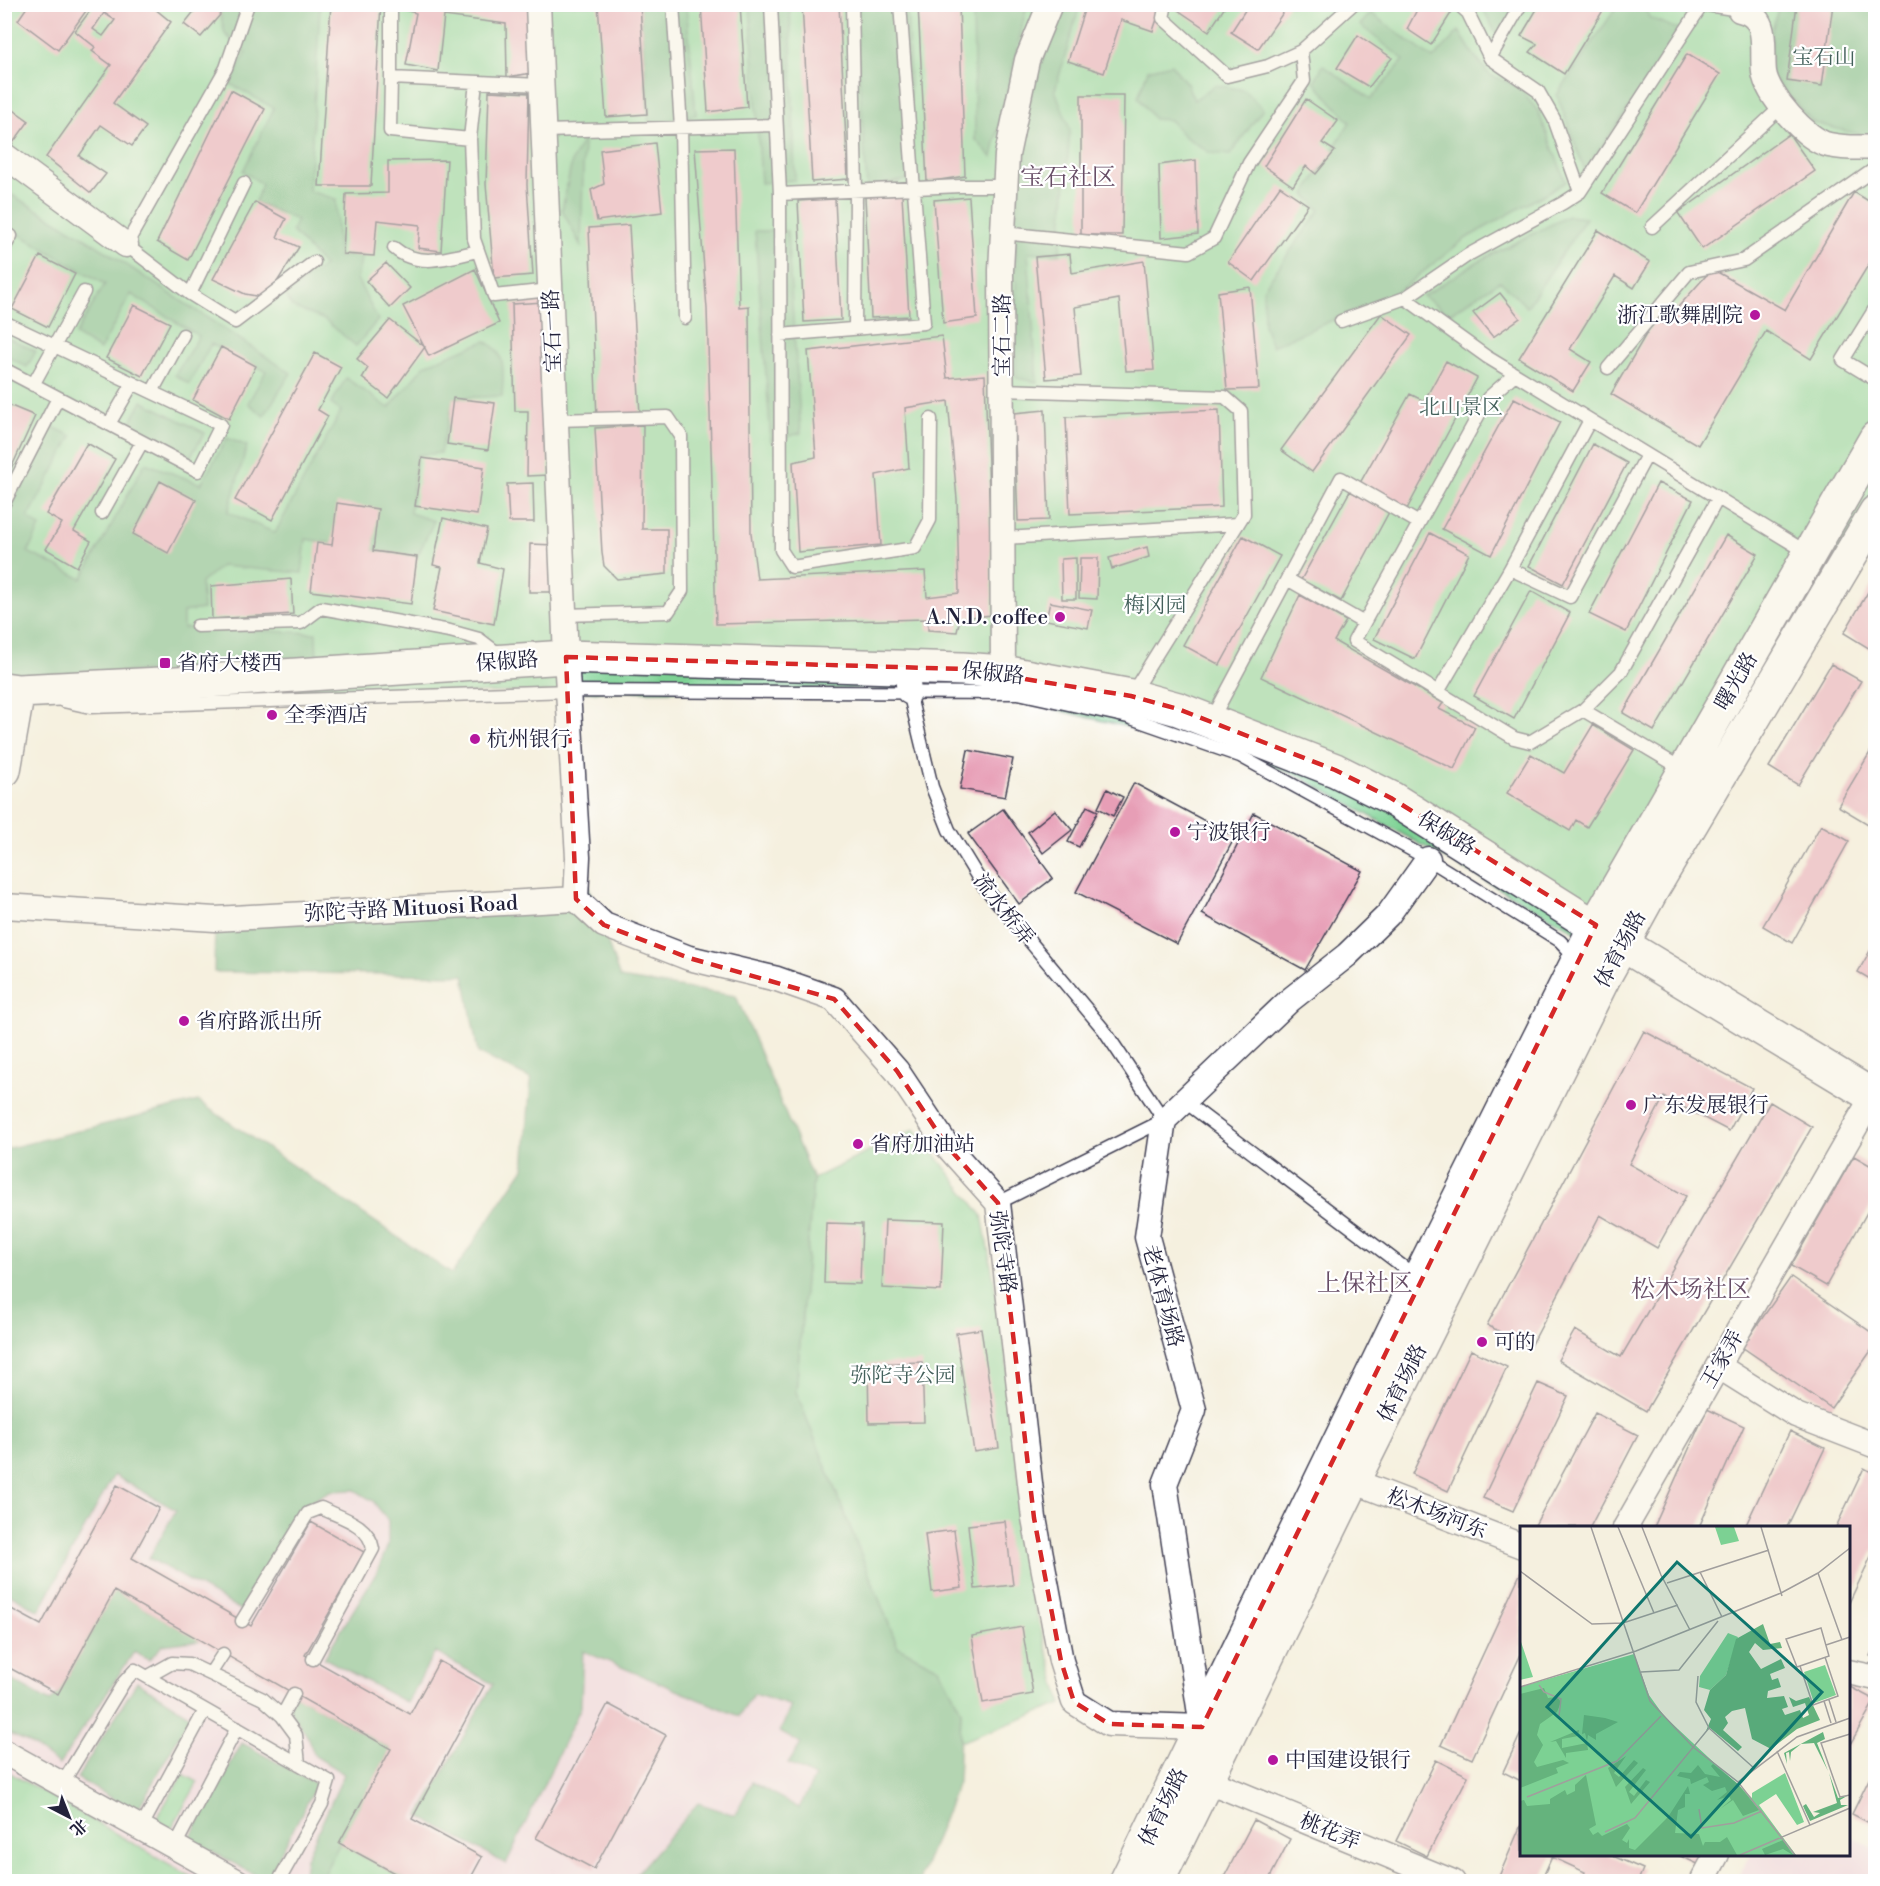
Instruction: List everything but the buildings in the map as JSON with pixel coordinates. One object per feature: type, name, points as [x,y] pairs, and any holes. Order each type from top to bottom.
[{"type":"main road","name":"曙光路","points":[[1596,925],[1875,438]]},
{"type":"main road","name":"曙光路","points":[[1653,888],[1875,512]]},
{"type":"main road","name":"保俶路","points":[[11,690],[161,684],[566,657],[907,679],[1003,672],[1131,696],[1178,709],[1224,726],[1335,770],[1391,798],[1623,943],[1875,1096]]},
{"type":"main road","points":[[5,767],[11,690]]},
{"type":"main road","name":"体育场路","points":[[1157,1881],[1353,1481],[1623,943],[1653,888]]},
{"type":"main road","name":"体育场路","points":[[1126,1881],[1419,1278],[1596,925]]},
{"type":"street","name":"宝石一路","points":[[538,4],[566,657]]},
{"type":"street","name":"宝石二路","points":[[1003,672],[1001,270],[1007,155],[1027,60],[1050,4]]},
{"type":"street","points":[[1740,10],[1750,12],[1758,20],[1764,52],[1764,74],[1781,107],[1797,124],[1827,145],[1875,147]]},
{"type":"street","points":[[4,154],[126,245]]},
{"type":"street","points":[[566,657],[570,691],[578,857],[576,899]]},
{"type":"street","points":[[1164,1120],[1290,1000],[1347,955],[1380,923],[1428,859]]},
{"type":"street","name":"弥陀寺路 Mituosi Road","points":[[4,906],[215,919],[576,899]]},
{"type":"street","name":"弥陀寺路","points":[[576,899],[604,925],[614,929],[689,958],[777,979],[834,999],[897,1071],[947,1146],[998,1203],[1034,1518],[1060,1660],[1074,1702],[1109,1724],[1202,1727]]},
{"type":"street","name":"王家弄","points":[[1626,1526],[1875,1096]]},
{"type":"street","name":"老体育场路","points":[[1164,1120],[1147,1236],[1194,1410],[1165,1484],[1202,1727]]},
{"type":"street","points":[[1718,1366],[1796,1415],[1875,1446]]},
{"type":"street","name":"松木场河东","points":[[1353,1481],[1520,1546]]},
{"type":"street","points":[[1850,1672],[1875,1678]]},
{"type":"street","points":[[4,1752],[238,1881]]},
{"type":"street","name":"桃花弄","points":[[1206,1780],[1454,1881]]},
{"type":"street","points":[[1702,1881],[1715,1856]]},
{"type":"lane","points":[[248,4],[226,68],[126,245],[190,294],[235,322],[314,262]]},
{"type":"lane","points":[[391,4],[390,131],[470,139]]},
{"type":"lane","points":[[673,4],[681,128],[685,318]]},
{"type":"lane","points":[[771,4],[780,194],[781,550],[792,567],[915,548],[930,520],[931,419]]},
{"type":"lane","points":[[852,4],[856,190],[855,329]]},
{"type":"lane","points":[[780,335],[924,323],[912,188],[900,4]]},
{"type":"lane","points":[[1166,4],[1163,18],[1227,76],[1268,66],[1301,51],[1353,4]]},
{"type":"lane","points":[[1458,4],[1468,13],[1490,58],[1538,91],[1554,119],[1580,192]]},
{"type":"lane","points":[[1490,58],[1521,4]]},
{"type":"lane","points":[[1341,321],[1405,298],[1468,255],[1580,192],[1701,5],[1740,10]]},
{"type":"lane","points":[[1003,233],[1189,252],[1214,238],[1249,163],[1304,81],[1301,51]]},
{"type":"lane","points":[[391,78],[541,85]]},
{"type":"lane","points":[[476,82],[470,139],[474,239],[494,296],[550,290]]},
{"type":"lane","points":[[1652,226],[1781,107]]},
{"type":"lane","points":[[543,131],[776,125]]},
{"type":"lane","points":[[1608,368],[1689,272],[1744,260],[1875,168]]},
{"type":"lane","points":[[190,294],[244,183]]},
{"type":"lane","points":[[780,194],[1005,186]]},
{"type":"lane","points":[[4,248],[11,236]]},
{"type":"lane","points":[[394,248],[403,256],[420,261],[478,251]]},
{"type":"lane","points":[[33,385],[84,292]]},
{"type":"lane","points":[[1405,298],[1477,350],[1809,554]]},
{"type":"lane","points":[[1875,307],[1843,360],[1875,380]]},
{"type":"lane","points":[[4,321],[221,425],[198,471],[4,369]]},
{"type":"lane","points":[[152,392],[183,335]]},
{"type":"lane","points":[[1515,374],[1488,398],[1354,642],[1514,738],[1530,742],[1583,710],[1621,672],[1718,498]]},
{"type":"lane","points":[[109,424],[133,383]]},
{"type":"lane","points":[[1002,390],[1225,397],[1241,411],[1244,514],[1131,696]]},
{"type":"lane","points":[[4,503],[58,398]]},
{"type":"lane","points":[[556,420],[668,417],[681,436],[682,591],[668,612],[564,615]]},
{"type":"lane","points":[[1438,692],[1510,569],[1590,420]]},
{"type":"lane","points":[[102,513],[142,441]]},
{"type":"lane","points":[[1510,569],[1570,597],[1647,455]]},
{"type":"lane","points":[[1274,776],[1224,726],[1287,579],[1341,478],[1419,523]]},
{"type":"lane","points":[[1003,538],[1238,524]]},
{"type":"lane","points":[[1287,579],[1364,623]]},
{"type":"lane","points":[[197,626],[300,624],[321,608],[450,631],[479,639],[508,661]]},
{"type":"lane","points":[[11,690],[90,707],[907,679],[1018,693],[1128,717],[1240,756],[1428,859],[1560,940],[1578,961]]},
{"type":"lane","name":"流水桥弄","points":[[907,679],[932,787],[950,830],[976,874],[1104,1030],[1164,1120]]},
{"type":"lane","points":[[1583,710],[1685,771]]},
{"type":"lane","points":[[1184,1101],[1419,1278]]},
{"type":"lane","points":[[998,1203],[1164,1120]]},
{"type":"lane","points":[[242,1621],[308,1513],[321,1508],[363,1528],[371,1537],[373,1549],[313,1659]]},
{"type":"lane","points":[[210,1674],[223,1654]]},
{"type":"lane","points":[[147,1677],[172,1663],[189,1664],[263,1699],[282,1716],[296,1735],[299,1764]]},
{"type":"lane","points":[[62,1784],[124,1682],[135,1670],[329,1781],[322,1804],[278,1881]]},
{"type":"lane","points":[[282,1716],[294,1694]]},
{"type":"lane","points":[[141,1828],[205,1710]]},
{"type":"lane","points":[[175,1846],[237,1728]]},
{"type":"highlighted area","points":[[566,657],[962,669],[1131,696],[1178,709],[1335,770],[1391,798],[1596,925],[1202,1727],[1109,1724],[1074,1702],[1061,1661],[1034,1518],[998,1203],[947,1146],[897,1071],[834,999],[689,958],[604,925],[576,899]]},
{"type":"shaded area","points":[[114,1475],[176,1510],[149,1558],[247,1613],[280,1545],[303,1506],[330,1491],[356,1490],[373,1501],[388,1521],[388,1545],[377,1572],[435,1652],[493,1684],[419,1815],[581,1707],[583,1650],[739,1716],[754,1694],[791,1706],[801,1744],[815,1777],[799,1808],[752,1782],[735,1815],[697,1803],[630,1881],[5,1881],[4,1591],[39,1611]]},
{"type":"shaded area","points":[[1850,1835],[1875,1849],[1875,1881],[1735,1881],[1750,1856],[1850,1856]]},
{"type":"green space","points":[[317,4],[320,7],[309,191],[336,199],[338,257],[362,255],[357,279],[378,320],[356,346],[325,320],[292,307],[285,294],[324,266],[292,231],[297,220],[255,202],[262,184],[243,171],[274,108],[230,84],[246,53],[225,34],[218,5]]},
{"type":"green space","name":"北山景区","points":[[4,5],[1875,5],[1875,504],[1600,945],[1297,775],[1222,750],[985,692],[851,689],[53,697],[5,693]]},
{"type":"green space","points":[[640,5],[686,5],[696,115],[649,124]]},
{"type":"green space","points":[[750,5],[790,5],[795,180],[761,183]]},
{"type":"green space","points":[[854,5],[907,5],[913,179],[867,187]]},
{"type":"green space","points":[[973,5],[1027,5],[992,157],[975,139]]},
{"type":"green space","points":[[1063,5],[1080,5],[1055,90],[1070,129],[1060,254],[1028,252],[1037,382],[1016,378],[1016,217],[1026,114],[1044,55]]},
{"type":"green space","points":[[1481,5],[1518,5],[1500,41]]},
{"type":"green space","points":[[1618,5],[1642,5],[1650,18],[1682,31],[1585,171],[1557,95]]},
{"type":"green space","name":"宝石山","points":[[1779,5],[1875,5],[1876,130],[1870,137],[1814,123],[1770,76],[1772,30]]},
{"type":"green space","points":[[1371,13],[1433,59],[1459,31],[1473,54],[1490,75],[1517,86],[1538,111],[1566,182],[1465,239],[1396,293],[1272,346],[1264,325],[1263,289],[1320,210],[1305,194],[1350,122],[1314,82],[1323,65],[1371,99],[1404,60],[1360,25]]},
{"type":"green space","points":[[1171,64],[1187,84],[1194,100],[1215,85],[1244,90],[1263,109],[1230,155],[1210,153],[1184,136],[1170,120],[1154,119],[1138,97],[1148,70]]},
{"type":"green space","points":[[584,137],[581,246],[562,210],[572,161]]},
{"type":"green space","points":[[5,191],[87,239],[291,373],[264,416],[248,403],[266,371],[211,344],[189,384],[175,375],[199,336],[131,294],[100,350],[75,335],[105,284],[5,226]]},
{"type":"green space","points":[[1568,216],[1586,218],[1527,307],[1500,281],[1449,314],[1423,296],[1477,262]]},
{"type":"green space","points":[[755,231],[787,231],[801,433],[771,441]]},
{"type":"green space","points":[[4,336],[36,351],[27,367],[5,355]]},
{"type":"green space","points":[[485,341],[498,352],[501,358],[502,396],[454,398],[440,453],[417,455],[410,513],[434,521],[417,557],[306,539],[302,573],[221,566],[201,583],[203,609],[183,612],[183,628],[316,633],[317,665],[5,676],[4,522],[51,426],[72,436],[28,518],[40,527],[28,552],[82,579],[145,463],[201,484],[227,438],[247,446],[228,512],[275,533],[341,411],[331,404],[346,378],[389,408],[425,365]]},
{"type":"green space","points":[[142,401],[205,433],[190,457],[130,424]]},
{"type":"green space","points":[[578,857],[620,978],[736,996],[813,1179],[796,1392],[898,1647],[939,1668],[961,1710],[958,1782],[919,1881],[630,1881],[698,1803],[735,1815],[752,1782],[799,1808],[815,1777],[788,1764],[801,1744],[780,1732],[791,1706],[754,1694],[739,1716],[583,1651],[581,1707],[506,1864],[419,1816],[493,1684],[435,1652],[407,1703],[324,1658],[377,1572],[388,1545],[388,1521],[373,1501],[355,1490],[330,1491],[303,1506],[280,1545],[246,1613],[149,1558],[176,1510],[114,1475],[39,1611],[5,1591],[5,1149],[198,1101],[452,1274],[524,1168],[531,1079],[478,1053],[464,975],[214,972],[215,919],[576,899]]},
{"type":"green space","name":"弥陀寺公园","points":[[915,1129],[982,1215],[1005,1342],[1030,1590],[1062,1704],[960,1742],[961,1710],[939,1668],[898,1647],[796,1392],[813,1179]]},
{"type":"green space","points":[[114,1591],[201,1640],[163,1645],[149,1660],[134,1652],[59,1765],[28,1742],[5,1732],[4,1676],[50,1702],[58,1694]]},
{"type":"green space","points":[[137,1682],[190,1716],[136,1813],[77,1778]]},
{"type":"green space","points":[[294,1694],[391,1749],[320,1880],[304,1872],[306,1858],[344,1774],[315,1756],[306,1734],[289,1709]]},
{"type":"green space","points":[[242,1743],[317,1784],[266,1881],[189,1839]]},
{"type":"green space","points":[[5,1770],[199,1881],[5,1881]]},
{"type":"green space","points":[[183,1774],[198,1782],[171,1829],[156,1819]]},
{"type":"green space","points":[[339,1843],[409,1881],[320,1880]]},
{"type":"place","name":"浙江歌舞剧院","points":[[1755,315]]},
{"type":"place","name":"A.N.D. coffee","points":[[1060,617]]},
{"type":"place","name":"省府大楼西","points":[[165,663]]},
{"type":"place","name":"全季酒店","points":[[272,715]]},
{"type":"place","name":"杭州银行","points":[[475,739]]},
{"type":"place","name":"宁波银行","points":[[1175,832]]},
{"type":"place","name":"省府路派出所","points":[[184,1021]]},
{"type":"place","name":"广东发展银行","points":[[1631,1105]]},
{"type":"place","name":"省府加油站","points":[[858,1144]]},
{"type":"place","name":"可的","points":[[1482,1342]]},
{"type":"place","name":"中国建设银行","points":[[1273,1760]]},
{"type":"district","name":"宝石社区","points":[[1068,177]]},
{"type":"district","name":"上保社区","points":[[1365,1283]]},
{"type":"district","name":"松木场社区","points":[[1691,1289]]},
{"type":"park label","name":"梅冈园","points":[[1155,605]]}]
